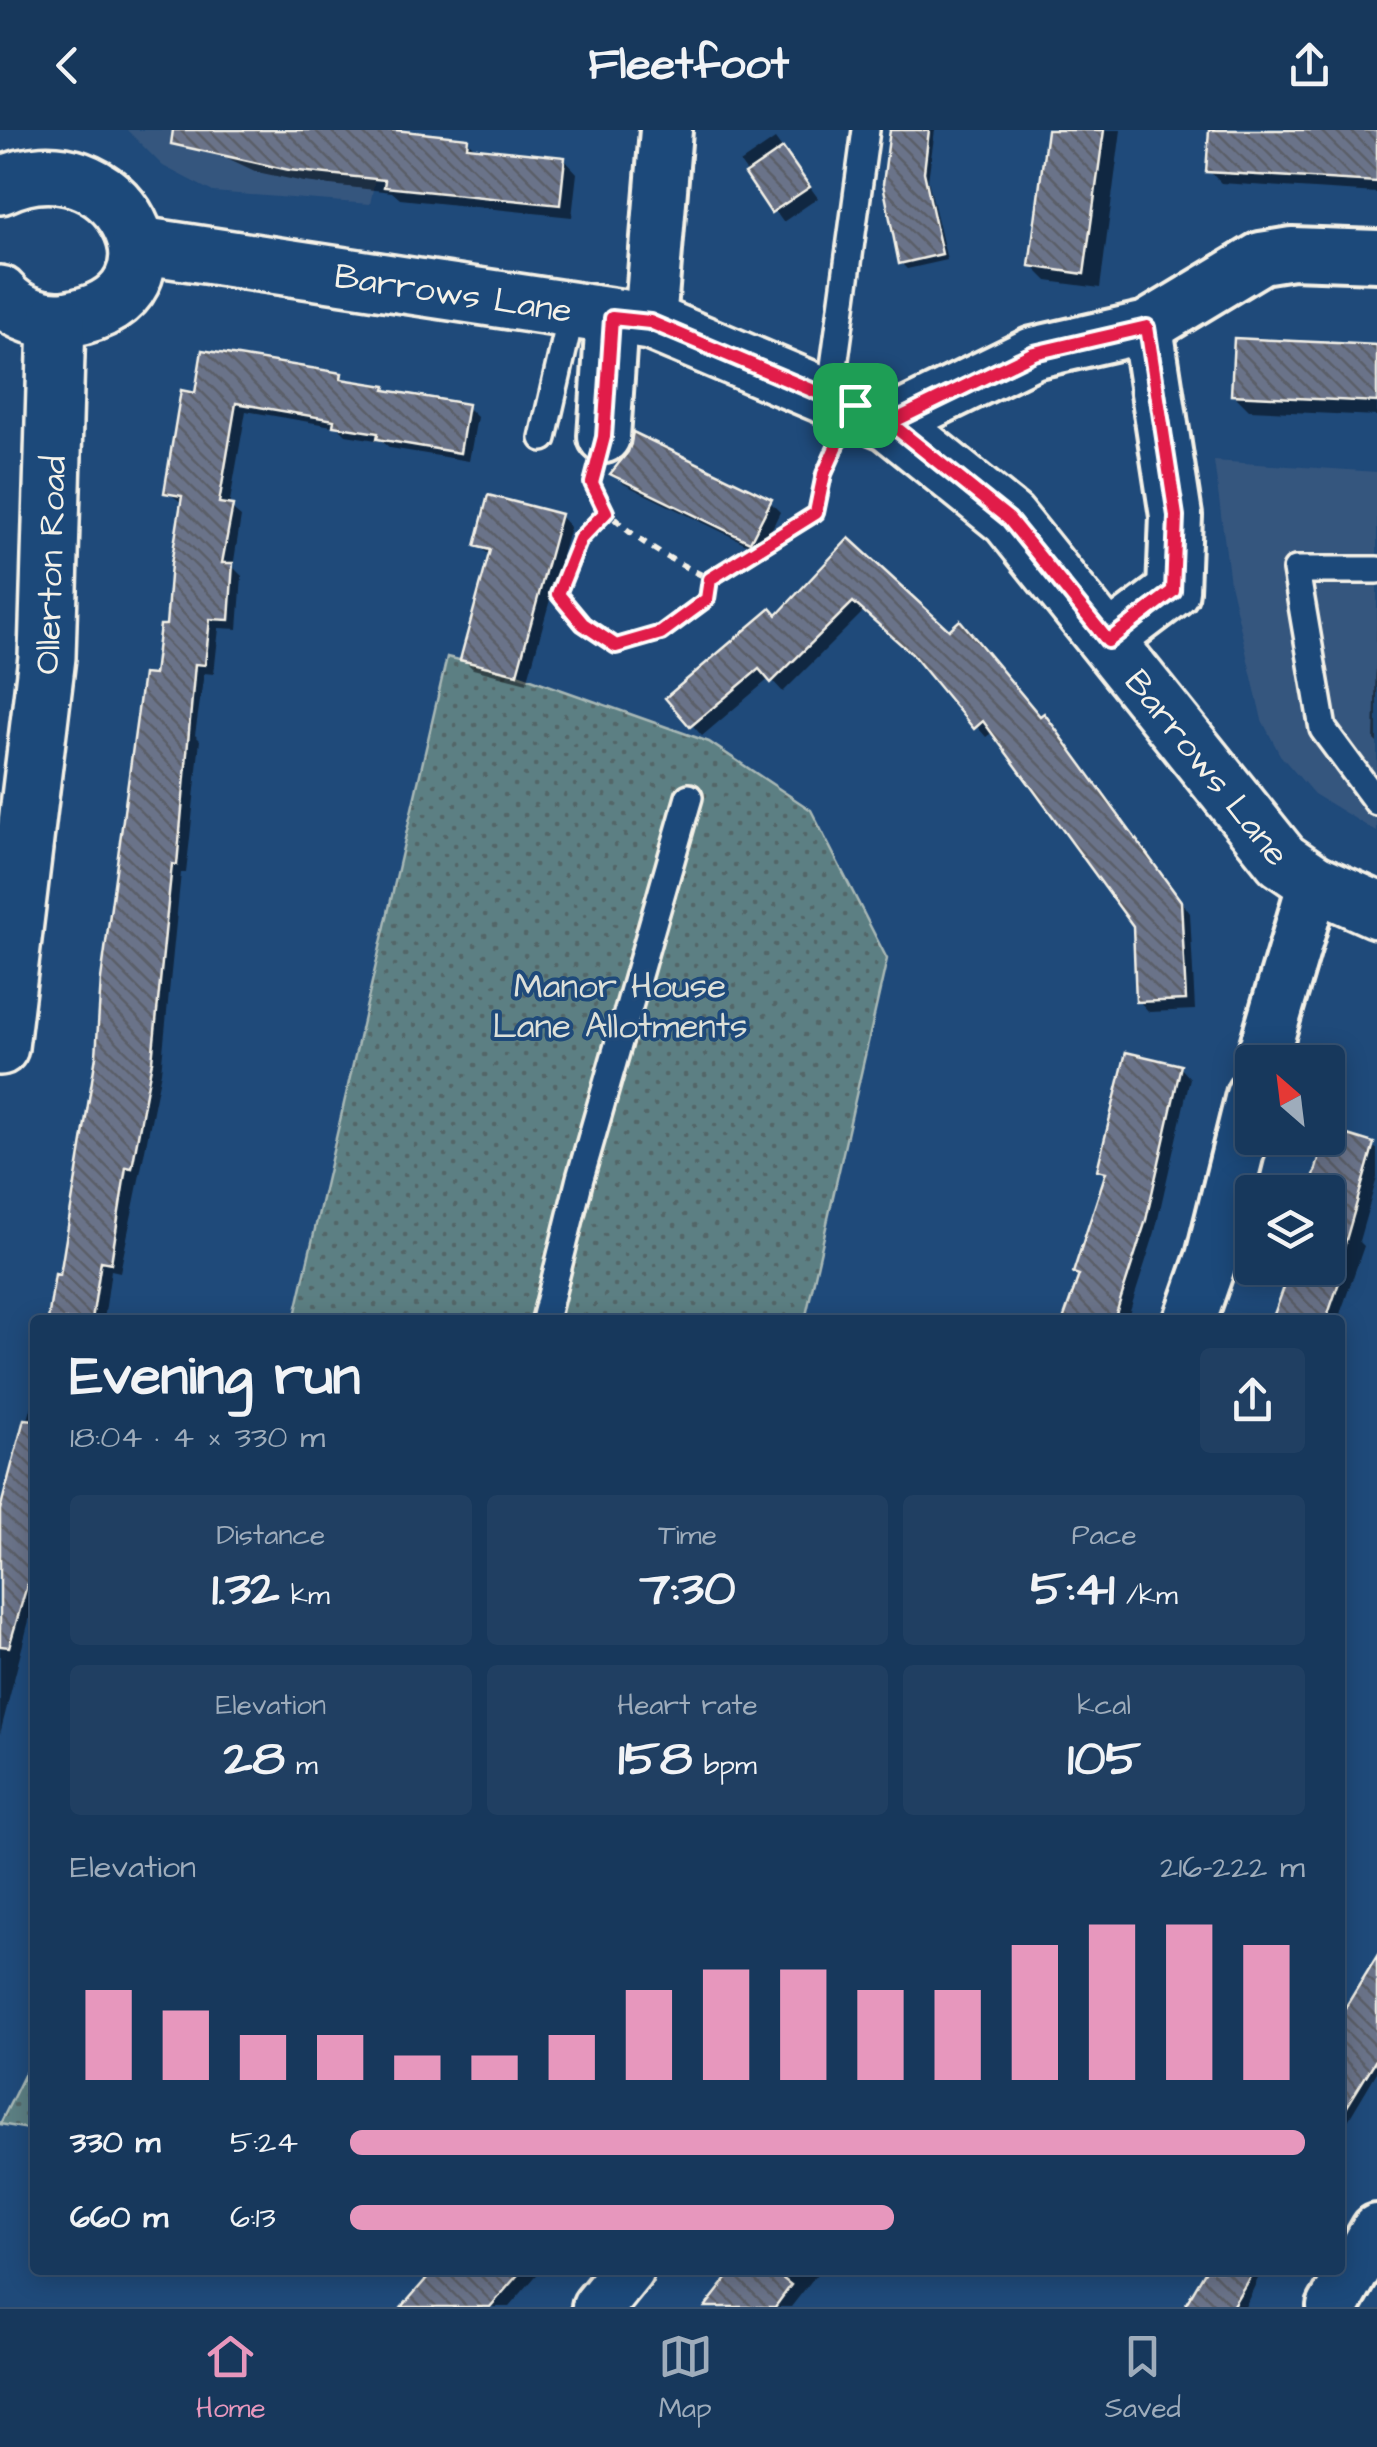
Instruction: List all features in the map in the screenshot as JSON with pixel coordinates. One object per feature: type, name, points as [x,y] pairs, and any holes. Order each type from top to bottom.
[{"type":"street","points":[[604,437],[611,317],[666,130]]},
{"type":"street","points":[[0,294],[36,318],[57,321],[89,316],[113,301],[131,277],[139,244],[136,214],[111,179],[82,164],[31,159]]},
{"type":"street","name":"Barrows Lane","points":[[139,244],[611,317],[858,408],[1009,519],[1282,860],[1314,882],[1375,902]]},
{"type":"street","points":[[858,408],[1034,353],[1147,327],[1261,258],[1292,253],[1377,256]]},
{"type":"street","name":"Ollerton Road","points":[[0,1046],[47,656],[57,321]]},
{"type":"street","points":[[1108,641],[1173,591],[1176,516],[1147,327]]},
{"type":"street","points":[[1265,1045],[1314,882]]},
{"type":"street","points":[[1192,1315],[1212,1257],[1237,1155]]},
{"type":"street","points":[[1333,2307],[1377,2230]]},
{"type":"street","points":[[598,2307],[624,2275]]},
{"type":"lane","points":[[858,408],[866,130]]},
{"type":"lane","points":[[542,438],[611,317]]},
{"type":"lane","points":[[1377,570],[1296,570],[1322,729],[1377,802]]},
{"type":"lane","points":[[546,1315],[580,1178],[689,796]]},
{"type":"path","points":[[606,512],[580,539],[558,594],[583,624],[616,646],[661,633],[707,599],[710,579],[816,513],[824,474],[858,408]]},
{"type":"path","points":[[604,437],[592,483],[606,512],[671,561],[710,579]]},
{"type":"shaded area","points":[[127,130],[385,130],[370,204],[213,192],[163,166]]},
{"type":"shaded area","points":[[1214,461],[1377,472],[1377,832],[1314,794],[1280,755],[1262,720],[1230,583]]},
{"type":"green space","name":"Manor House Lane Allotments","points":[[447,657],[517,674],[709,742],[811,810],[887,959],[806,1315],[295,1315]]},
{"type":"green space","points":[[30,2063],[30,2129],[0,2124]]},
{"type":"building","points":[[173,130],[395,130],[468,138],[467,147],[565,157],[560,205],[384,187],[385,180],[289,170],[171,144]]},
{"type":"building","points":[[890,130],[929,130],[924,172],[942,254],[899,264],[883,184]]},
{"type":"building","points":[[1047,130],[1104,130],[1084,274],[1029,266]]},
{"type":"building","points":[[1209,130],[1377,130],[1377,182],[1206,172]]},
{"type":"building","points":[[783,148],[810,187],[771,213],[745,174]]},
{"type":"building","points":[[1234,338],[1377,345],[1377,402],[1231,395]]},
{"type":"building","points":[[202,350],[342,373],[341,379],[386,386],[385,390],[468,404],[460,453],[377,439],[378,433],[333,426],[334,420],[236,403],[219,503],[233,505],[222,563],[233,563],[229,620],[210,619],[205,665],[195,664],[177,865],[172,864],[152,1061],[132,1168],[126,1167],[111,1263],[101,1261],[93,1315],[49,1315],[55,1274],[60,1275],[96,1056],[101,979],[143,674],[154,675],[160,625],[166,625],[182,496],[164,493],[181,390],[195,393]]},
{"type":"building","points":[[633,432],[772,499],[750,542],[610,474],[628,452]]},
{"type":"building","points":[[488,495],[561,514],[517,674],[460,660],[490,550],[475,546]]},
{"type":"building","points":[[849,538],[949,630],[960,620],[1040,716],[1044,713],[1181,901],[1186,1000],[1136,1002],[1133,926],[983,721],[974,729],[912,654],[853,602],[771,683],[759,669],[690,727],[665,698],[771,608],[777,615]]},
{"type":"building","points":[[1126,1052],[1181,1065],[1146,1220],[1116,1315],[1065,1315],[1079,1275],[1073,1273],[1106,1172],[1097,1170]]},
{"type":"building","points":[[1345,1134],[1374,1143],[1345,1244],[1345,1175],[1314,1175],[1320,1155],[1345,1155]]},
{"type":"building","points":[[1285,1285],[1338,1285],[1328,1315],[1274,1315]]},
{"type":"building","points":[[24,1419],[30,1420],[30,1575],[9,1647],[0,1646],[0,1510]]},
{"type":"building","points":[[1377,1956],[1377,2058],[1345,2110],[1345,2008]]},
{"type":"building","points":[[430,2275],[518,2275],[490,2307],[402,2307]]},
{"type":"building","points":[[730,2275],[778,2275],[791,2285],[775,2307],[705,2307]]},
{"type":"building","points":[[1203,2275],[1251,2275],[1232,2307],[1184,2307]]},
{"type":"route","points":[[855,405],[824,474],[816,513],[710,579],[707,599],[661,633],[616,646],[583,624],[558,594],[580,539],[606,512],[592,483],[604,437],[612,318],[650,322],[855,405],[890,423],[1009,519],[1108,641],[1173,591],[1176,516],[1147,327],[1034,353],[890,423],[855,405]]}]
